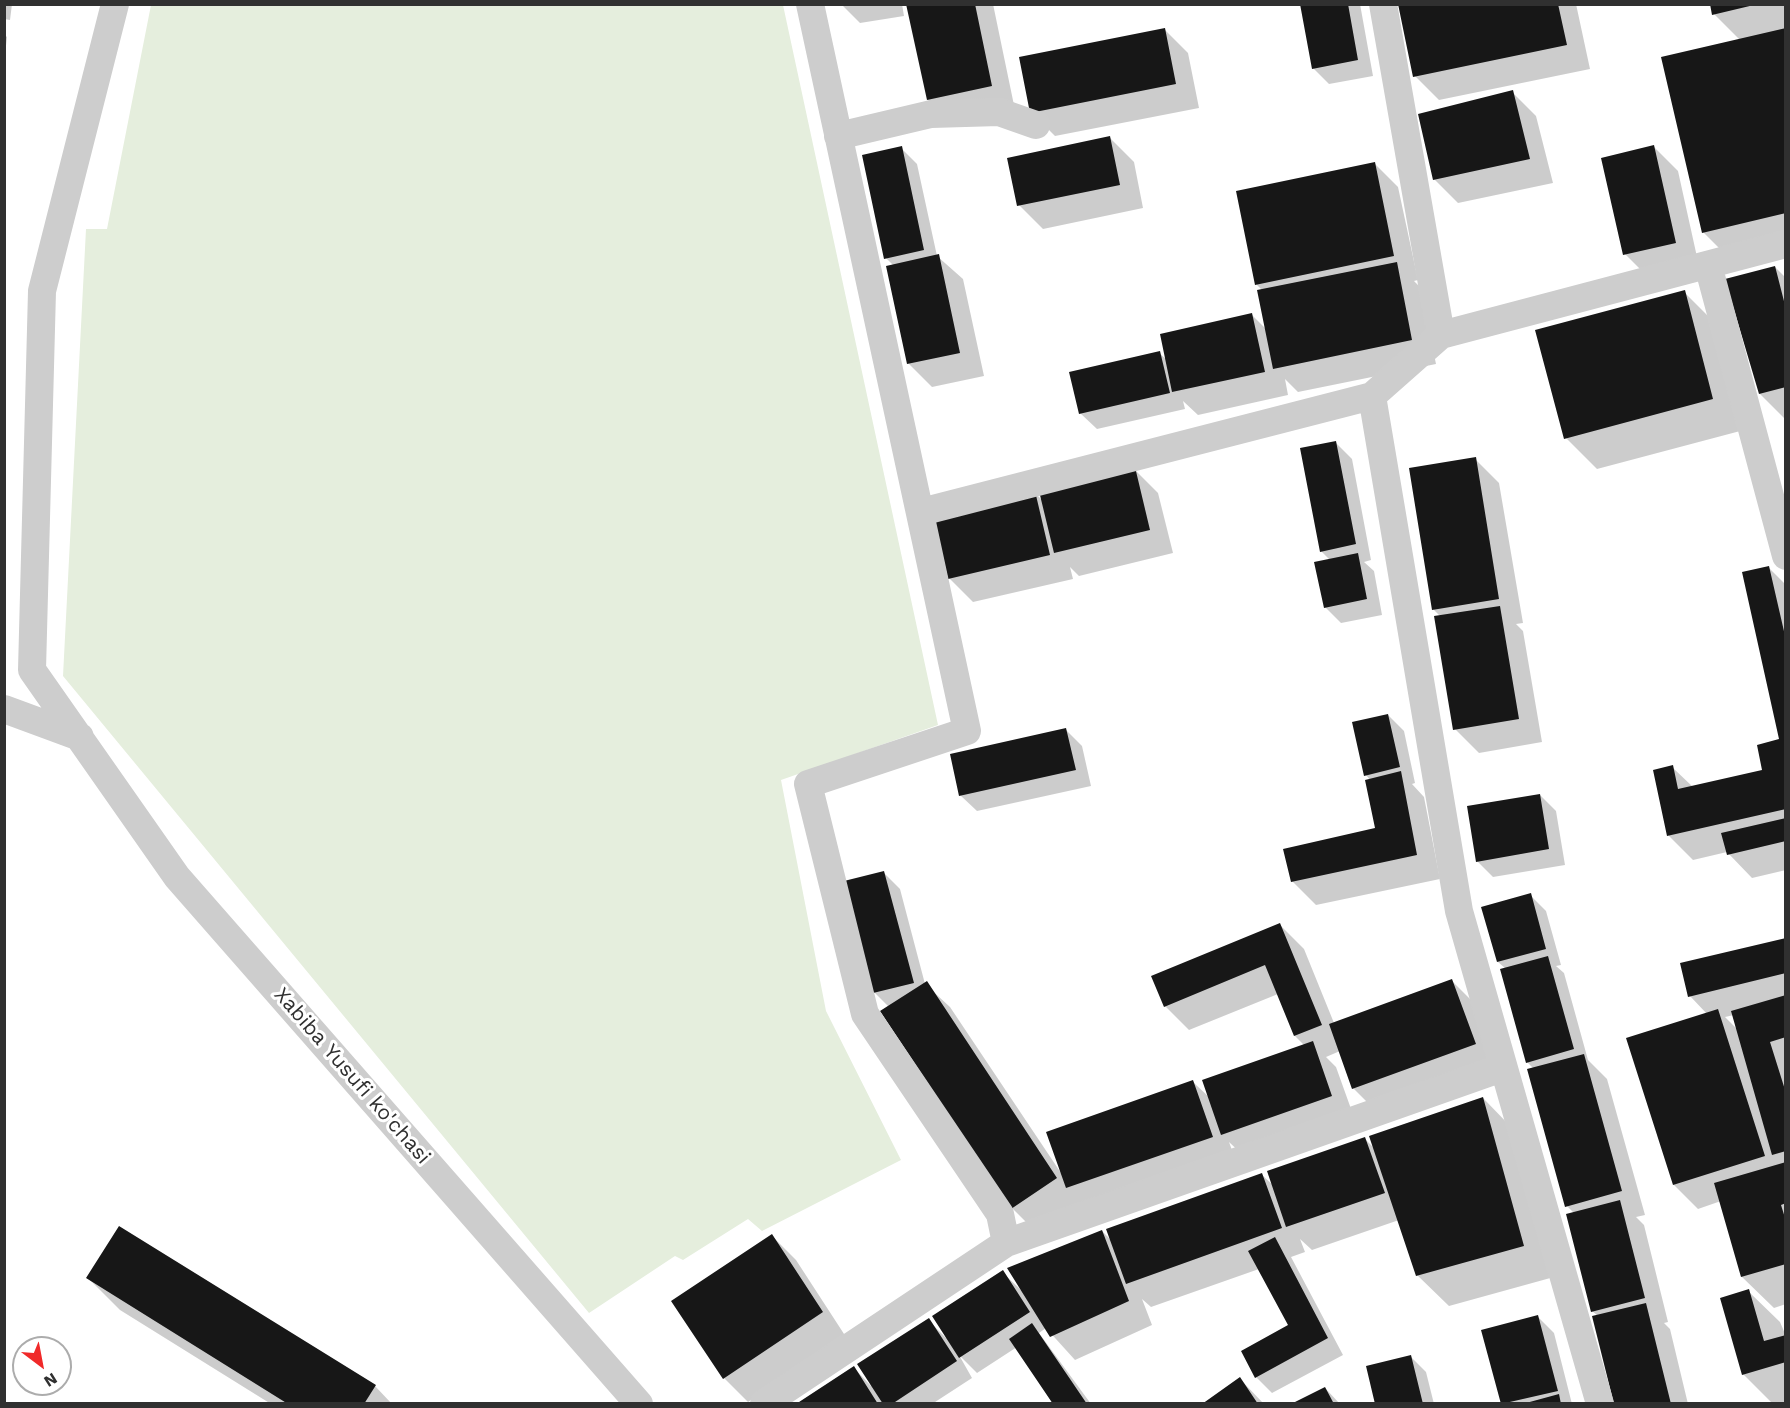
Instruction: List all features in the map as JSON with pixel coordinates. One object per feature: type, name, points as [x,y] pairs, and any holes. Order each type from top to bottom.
[{"type":"street","name":"Xabiba Yusufi ko'chasi","points":[[115,4],[42,291],[32,670],[177,877],[639,1404]]},
{"type":"street","points":[[810,4],[967,731],[808,784],[864,1014],[1000,1214],[1006,1243]]},
{"type":"street","points":[[1383,4],[1441,335]]},
{"type":"street","points":[[838,136],[931,114],[999,112],[1036,125]]},
{"type":"street","points":[[921,512],[1372,396],[1441,335],[1785,244]]},
{"type":"street","points":[[1708,265],[1785,556]]},
{"type":"street","points":[[1372,396],[1459,911],[1502,1068],[1600,1404]]},
{"type":"street","points":[[6,712],[80,737]]},
{"type":"street","points":[[764,1404],[1006,1243],[1502,1068]]},
{"type":"green space","points":[[151,5],[783,5],[938,725],[781,780],[826,1011],[901,1160],[762,1231],[748,1219],[683,1260],[675,1256],[589,1313],[63,676],[86,229],[107,229]]},
{"type":"building","points":[[906,4],[975,4],[992,86],[927,100]]},
{"type":"building","points":[[1300,4],[1348,4],[1358,60],[1312,69]]},
{"type":"building","points":[[1398,4],[1558,4],[1567,45],[1413,77]]},
{"type":"building","points":[[1710,4],[1754,4],[1754,5],[1712,15]]},
{"type":"building","points":[[1165,28],[1176,84],[1030,113],[1019,57]]},
{"type":"building","points":[[1786,28],[1786,213],[1702,233],[1661,57]]},
{"type":"building","points":[[1513,90],[1530,159],[1433,180],[1418,114]]},
{"type":"building","points":[[1110,136],[1120,185],[1017,206],[1007,158]]},
{"type":"building","points":[[1654,145],[1676,243],[1623,255],[1601,158]]},
{"type":"building","points":[[902,146],[924,250],[884,259],[862,155]]},
{"type":"building","points":[[1375,162],[1394,256],[1255,285],[1236,191]]},
{"type":"building","points":[[939,254],[960,353],[907,364],[886,266]]},
{"type":"building","points":[[1397,262],[1412,340],[1273,369],[1257,290]]},
{"type":"building","points":[[1775,266],[1786,309],[1786,387],[1759,394],[1725,279]]},
{"type":"building","points":[[1685,290],[1713,399],[1564,439],[1535,330]]},
{"type":"building","points":[[1252,313],[1265,372],[1172,392],[1160,334]]},
{"type":"building","points":[[1160,351],[1170,393],[1079,414],[1069,372]]},
{"type":"building","points":[[1336,441],[1356,544],[1320,552],[1300,448]]},
{"type":"building","points":[[1476,457],[1499,599],[1432,610],[1409,468]]},
{"type":"building","points":[[1135,467],[1150,530],[1054,553],[1039,491]]},
{"type":"building","points":[[1035,491],[1050,555],[948,579],[933,515]]},
{"type":"building","points":[[1358,553],[1367,599],[1324,608],[1314,562]]},
{"type":"building","points":[[1769,566],[1786,640],[1786,809],[1667,836],[1653,770],[1673,765],[1678,789],[1762,770],[1757,745],[1779,739],[1742,572]]},
{"type":"building","points":[[1500,606],[1519,719],[1453,730],[1434,616]]},
{"type":"building","points":[[1388,714],[1400,767],[1364,776],[1352,722]]},
{"type":"building","points":[[1066,728],[1076,770],[959,796],[950,754]]},
{"type":"building","points":[[1401,771],[1417,855],[1291,882],[1283,849],[1375,828],[1365,780]]},
{"type":"building","points":[[1540,794],[1549,849],[1476,862],[1467,806]]},
{"type":"building","points":[[1786,818],[1786,841],[1727,855],[1721,833]]},
{"type":"building","points":[[884,871],[914,983],[873,993],[844,881]]},
{"type":"building","points":[[1531,893],[1546,949],[1497,962],[1481,907]]},
{"type":"building","points":[[1280,923],[1322,1025],[1294,1036],[1265,965],[1164,1007],[1151,976]]},
{"type":"building","points":[[1786,938],[1786,973],[1688,997],[1680,963]]},
{"type":"building","points":[[1548,956],[1574,1049],[1526,1063],[1500,969]]},
{"type":"building","points":[[1452,979],[1476,1044],[1352,1089],[1329,1024]]},
{"type":"building","points":[[927,981],[1057,1178],[1011,1209],[880,1011]]},
{"type":"building","points":[[1786,995],[1786,1037],[1770,1042],[1786,1093],[1786,1151],[1772,1155],[1731,1011]]},
{"type":"building","points":[[1718,1009],[1765,1156],[1673,1185],[1626,1038]]},
{"type":"building","points":[[1313,1041],[1332,1096],[1221,1135],[1202,1080]]},
{"type":"building","points":[[1584,1054],[1622,1191],[1565,1207],[1527,1069]]},
{"type":"building","points":[[1193,1080],[1213,1137],[1066,1188],[1046,1132]]},
{"type":"building","points":[[1483,1097],[1524,1246],[1416,1276],[1369,1136]]},
{"type":"building","points":[[1365,1137],[1385,1193],[1286,1227],[1267,1171]]},
{"type":"building","points":[[1786,1162],[1786,1203],[1781,1205],[1786,1221],[1786,1264],[1741,1277],[1714,1183]]},
{"type":"building","points":[[1262,1173],[1282,1228],[1126,1284],[1106,1229]]},
{"type":"building","points":[[1620,1200],[1645,1298],[1591,1312],[1566,1214]]},
{"type":"building","points":[[119,1226],[376,1385],[364,1404],[288,1404],[86,1278]]},
{"type":"building","points":[[1102,1230],[1129,1301],[1050,1337],[1007,1268]]},
{"type":"building","points":[[772,1234],[823,1312],[723,1379],[671,1301]]},
{"type":"building","points":[[1275,1237],[1328,1338],[1255,1378],[1241,1351],[1288,1325],[1248,1251]]},
{"type":"building","points":[[1003,1270],[1030,1312],[959,1358],[932,1316]]},
{"type":"building","points":[[1749,1289],[1764,1341],[1786,1335],[1786,1362],[1742,1375],[1720,1298]]},
{"type":"building","points":[[1646,1303],[1671,1404],[1614,1404],[1592,1316]]},
{"type":"building","points":[[1538,1315],[1558,1391],[1501,1404],[1481,1330]]},
{"type":"building","points":[[929,1318],[957,1361],[892,1404],[883,1404],[857,1364]]},
{"type":"building","points":[[1032,1323],[1087,1404],[1053,1404],[1009,1339]]},
{"type":"building","points":[[1411,1355],[1423,1404],[1375,1404],[1366,1366]]},
{"type":"building","points":[[854,1366],[878,1404],[796,1404]]},
{"type":"building","points":[[1240,1377],[1258,1404],[1202,1404]]},
{"type":"building","points":[[1325,1387],[1334,1404],[1291,1404]]},
{"type":"building","points":[[1559,1394],[1561,1404],[1526,1404],[1526,1403]]}]
